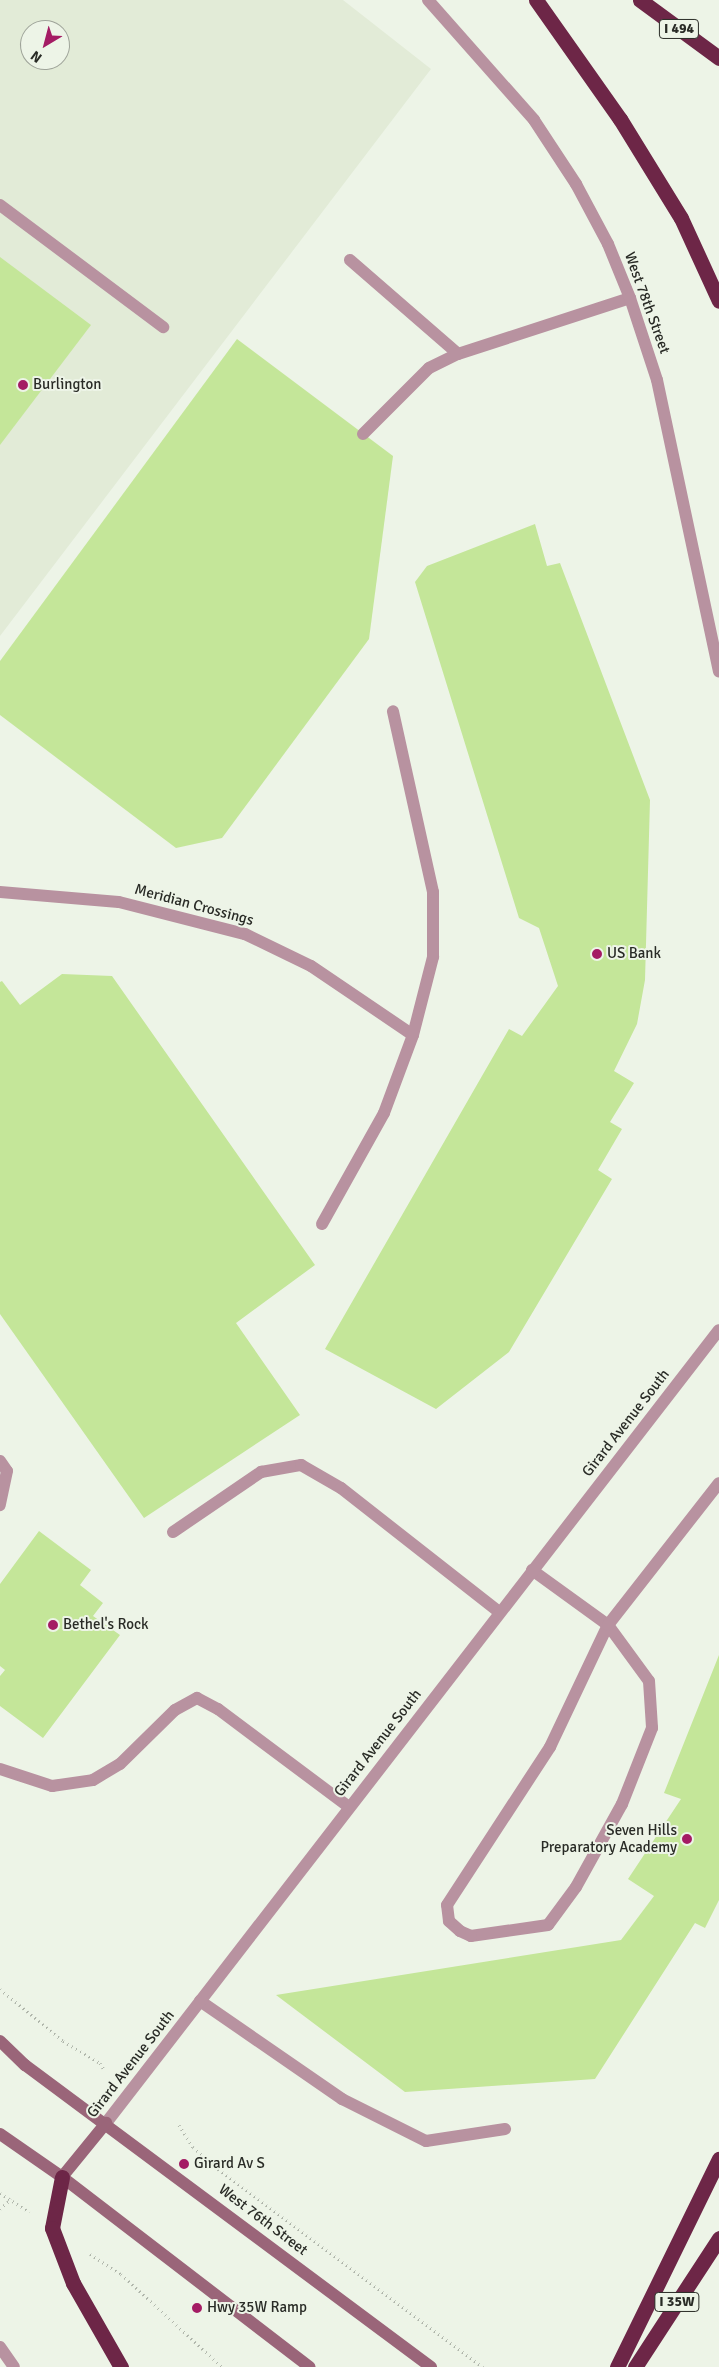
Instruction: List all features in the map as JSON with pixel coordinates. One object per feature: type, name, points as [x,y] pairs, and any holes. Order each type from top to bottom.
[{"type":"highway","points":[[536,0],[620,119],[670,202],[719,301]]},
{"type":"highway","name":"I 494","points":[[640,0],[719,58]]},
{"type":"highway","points":[[617,2367],[719,2159]]},
{"type":"highway","points":[[62,2177],[52,2228],[73,2283],[122,2366]]},
{"type":"highway","name":"I 35W","points":[[635,2367],[719,2238]]},
{"type":"street","name":"West 78th Street","points":[[428,0],[534,120],[576,184],[608,244],[630,298],[657,380],[719,671]]},
{"type":"street","points":[[0,205],[163,327]]},
{"type":"street","points":[[350,260],[458,354]]},
{"type":"street","points":[[363,434],[430,368],[458,354],[630,298]]},
{"type":"street","points":[[322,1224],[384,1113],[413,1035],[433,957],[432,892],[393,711]]},
{"type":"street","name":"Meridian Crossings","points":[[0,892],[119,902],[245,934],[311,966],[413,1035]]},
{"type":"street","name":"Girard Avenue South","points":[[62,2177],[106,2123],[349,1806],[719,1330]]},
{"type":"street","points":[[0,1461],[7,1471],[0,1506]]},
{"type":"street","points":[[173,1532],[261,1472],[301,1465],[340,1488],[499,1612]]},
{"type":"street","points":[[532,1570],[608,1625],[649,1681],[652,1728],[622,1804],[576,1887],[548,1925],[471,1936],[460,1931],[449,1920],[447,1906],[550,1747],[608,1625],[719,1483]]},
{"type":"street","points":[[0,1769],[52,1786],[94,1780],[120,1764],[175,1710],[197,1698],[218,1709],[349,1806]]},
{"type":"street","points":[[200,2000],[342,2098],[426,2141],[505,2128]]},
{"type":"street","name":"West 76th Street","points":[[0,2041],[25,2065],[106,2123],[431,2367]]},
{"type":"street","points":[[0,2134],[62,2177],[310,2367]]},
{"type":"street","points":[[0,2347],[14,2367]]},
{"type":"path","points":[[0,1989],[63,2041],[100,2063],[105,2071]]},
{"type":"path","points":[[179,2125],[193,2148],[214,2166],[483,2367]]},
{"type":"path","points":[[0,2192],[11,2199],[0,2209]]},
{"type":"path","points":[[87,2252],[121,2274],[222,2367]]},
{"type":"shaded area","points":[[0,0],[343,0],[431,69],[0,636]]},
{"type":"building","name":"Burlington","points":[[0,257],[91,325],[0,445]]},
{"type":"building","points":[[237,339],[393,456],[369,639],[222,838],[176,848],[0,715],[0,661]]},
{"type":"building","name":"US Bank","points":[[535,524],[547,566],[560,563],[650,800],[645,980],[637,1024],[614,1071],[634,1083],[610,1122],[622,1129],[598,1170],[612,1179],[509,1352],[436,1409],[325,1349],[509,1029],[522,1036],[558,986],[539,928],[519,918],[415,582],[427,566]]},
{"type":"building","points":[[62,974],[112,976],[315,1265],[236,1323],[300,1415],[144,1518],[0,1314],[0,982],[2,981],[20,1005]]},
{"type":"building","name":"Bethel's Rock","points":[[39,1531],[91,1570],[80,1585],[103,1603],[93,1616],[120,1635],[43,1738],[0,1706],[0,1676],[5,1670],[0,1666],[0,1584]]},
{"type":"building","name":"Seven Hills Preparatory Academy","points":[[719,1655],[719,1900],[705,1928],[695,1923],[595,2079],[405,2092],[276,1995],[621,1940],[654,1896],[628,1879],[681,1799],[664,1793]]},
{"type":"place","name":"Burlington","points":[[23,385]]},
{"type":"place","name":"US Bank","points":[[597,954]]},
{"type":"place","name":"Bethel's Rock","points":[[53,1625]]},
{"type":"place","name":"Seven Hills Preparatory Academy","points":[[687,1839]]},
{"type":"place","name":"Girard Av S","points":[[184,2164]]},
{"type":"place","name":"Hwy 35W Ramp","points":[[197,2308]]}]
